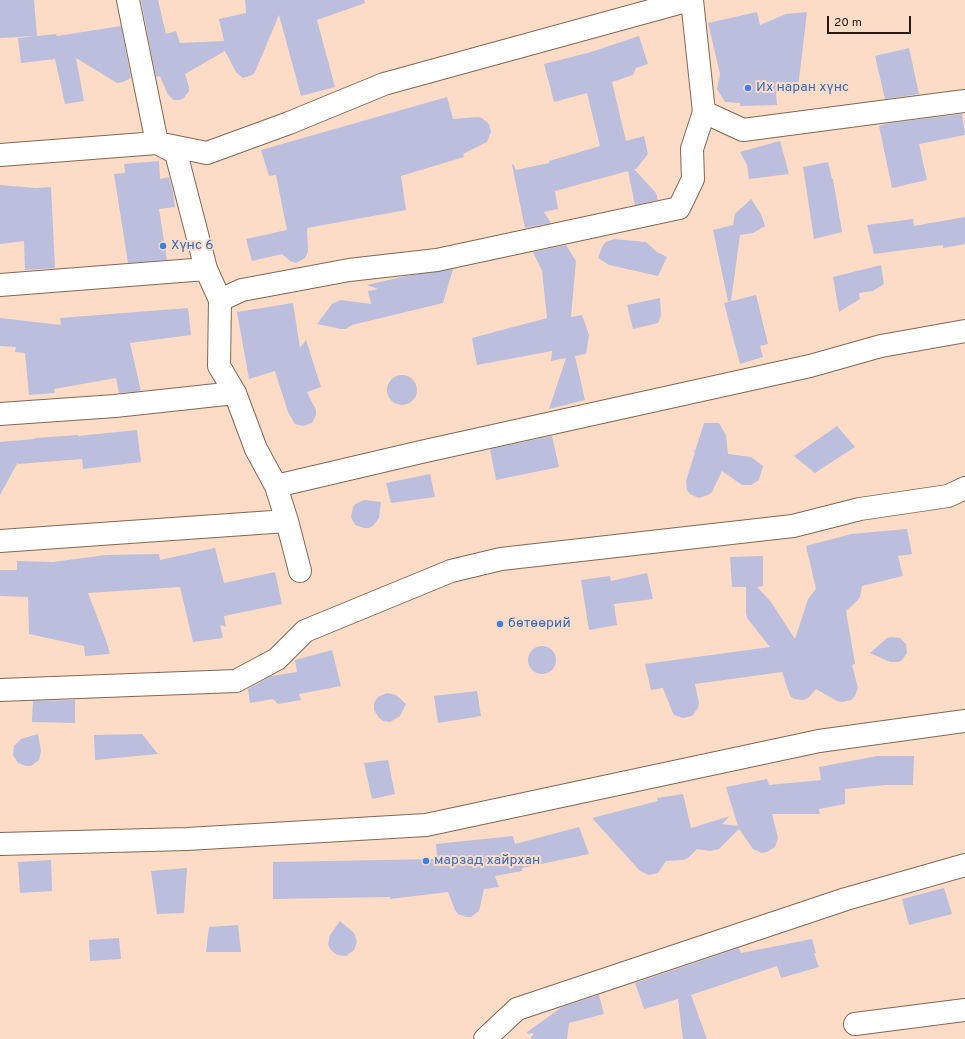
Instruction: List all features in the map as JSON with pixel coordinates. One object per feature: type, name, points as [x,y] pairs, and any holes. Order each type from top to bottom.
[{"type":"street","points":[[128,0],[157,143]]},
{"type":"street","points":[[0,155],[157,143],[207,153],[288,123],[384,84],[691,0],[704,112],[692,149],[693,179],[679,208],[438,260],[349,270],[242,290],[220,300]]},
{"type":"street","points":[[704,112],[743,130],[965,101]]},
{"type":"street","points":[[157,143],[176,153],[206,269],[220,300],[219,366],[235,393],[256,448],[276,486],[300,571]]},
{"type":"street","points":[[0,285],[206,269]]},
{"type":"street","points":[[276,486],[421,452],[802,368],[881,346],[965,331]]},
{"type":"street","points":[[0,414],[115,406],[235,393]]},
{"type":"street","points":[[0,690],[236,681],[277,659],[305,631],[451,571],[501,559],[793,526],[860,509],[948,496],[965,488]]},
{"type":"street","points":[[0,541],[287,521]]},
{"type":"street","points":[[0,844],[187,839],[426,825],[819,741],[965,721]]},
{"type":"street","points":[[485,1039],[517,1009],[846,899],[965,865]]},
{"type":"street","points":[[855,1024],[965,1010]]},
{"type":"building","points":[[0,0],[34,0],[37,36],[0,38]]},
{"type":"building","points":[[141,0],[158,0],[166,34],[176,31],[180,43],[224,41],[219,19],[246,13],[245,0],[364,0],[365,3],[317,20],[335,87],[301,96],[279,15],[255,72],[252,75],[243,78],[238,74],[225,51],[185,74],[189,91],[183,99],[174,100],[168,95],[160,76],[156,77]]},
{"type":"building","points":[[757,12],[760,25],[786,14],[807,12],[798,88],[776,93],[777,105],[740,106],[740,103],[725,102],[717,89],[720,74],[708,23]]},
{"type":"building","points":[[121,26],[131,78],[117,83],[76,58],[84,101],[65,104],[55,59],[21,63],[18,38],[56,34],[57,36]]},
{"type":"building","points":[[639,36],[648,64],[636,68],[633,75],[612,82],[626,141],[644,136],[648,154],[636,169],[634,169],[656,193],[658,200],[635,205],[628,171],[555,191],[558,209],[544,212],[551,223],[525,228],[512,165],[513,164],[516,170],[549,163],[549,161],[600,146],[587,93],[554,102],[544,64],[591,52]]},
{"type":"building","points":[[909,48],[919,94],[885,99],[875,56]]},
{"type":"building","points":[[447,97],[453,119],[478,117],[482,118],[489,124],[491,132],[487,142],[463,154],[464,157],[401,176],[406,210],[307,228],[307,254],[305,258],[296,263],[290,261],[282,254],[252,261],[246,239],[287,230],[276,175],[269,176],[261,150]]},
{"type":"building","points":[[962,114],[965,135],[919,144],[927,180],[892,188],[879,126],[890,123]]},
{"type":"building","points":[[780,141],[789,174],[749,179],[747,165],[740,152]]},
{"type":"building","points":[[159,161],[160,179],[169,177],[175,207],[159,209],[167,260],[128,263],[114,174],[125,173],[124,164]]},
{"type":"building","points":[[828,162],[833,179],[842,232],[814,239],[803,167]]},
{"type":"building","points":[[0,185],[35,188],[51,187],[55,268],[25,270],[24,241],[0,244]]},
{"type":"building","points":[[751,199],[761,214],[765,226],[753,233],[740,235],[731,301],[728,301],[713,230],[733,225],[735,214]]},
{"type":"building","points":[[965,217],[965,244],[943,248],[943,245],[874,254],[867,225],[913,219],[914,226]]},
{"type":"building","points":[[614,239],[646,242],[657,252],[667,257],[658,276],[609,265],[598,258],[603,245]]},
{"type":"building","points":[[566,245],[576,261],[571,317],[582,315],[589,335],[586,354],[575,356],[585,400],[549,409],[566,358],[551,361],[552,351],[477,365],[472,338],[547,318],[542,271],[533,252]]},
{"type":"building","points":[[881,265],[884,284],[873,291],[859,293],[860,299],[839,312],[833,277]]},
{"type":"building","points":[[453,269],[443,303],[352,325],[346,329],[317,324],[332,304],[341,300],[371,304],[368,291],[378,289],[367,285],[406,276]]},
{"type":"building","points":[[756,295],[768,344],[760,346],[763,357],[740,364],[724,303]]},
{"type":"building","points":[[660,298],[661,315],[658,323],[633,329],[627,305]]},
{"type":"building","points":[[293,303],[300,348],[306,340],[321,387],[307,392],[316,410],[316,415],[312,423],[303,426],[295,424],[288,412],[275,371],[249,379],[237,312]]},
{"type":"building","points":[[188,308],[191,335],[130,343],[141,391],[119,393],[116,378],[54,389],[55,393],[29,395],[25,353],[15,352],[16,347],[0,346],[0,318],[61,325],[60,318]]},
{"type":"building","points":[[402,375],[412,380],[417,390],[412,400],[402,405],[392,400],[387,390],[392,380]]},
{"type":"building","points":[[704,423],[719,423],[726,435],[728,454],[751,457],[763,466],[759,480],[751,485],[742,485],[722,471],[712,492],[708,495],[699,498],[690,494],[687,490],[686,481],[695,452],[692,450],[695,451]]},
{"type":"building","points":[[837,426],[855,447],[815,473],[794,456]]},
{"type":"building","points":[[137,430],[141,462],[83,469],[82,459],[18,464],[18,462],[0,495],[0,442]]},
{"type":"building","points":[[552,436],[559,467],[496,480],[490,449]]},
{"type":"building","points":[[430,474],[435,497],[391,503],[386,483]]},
{"type":"building","points":[[364,500],[381,502],[379,518],[373,526],[369,528],[355,525],[351,517],[355,504]]},
{"type":"building","points":[[907,529],[912,554],[898,556],[903,576],[862,586],[860,597],[846,611],[855,664],[852,665],[858,688],[855,696],[851,700],[842,702],[837,701],[816,689],[808,698],[803,700],[795,699],[791,697],[789,693],[782,672],[695,684],[699,703],[698,708],[692,716],[683,718],[674,715],[663,688],[651,690],[645,664],[770,647],[747,618],[746,587],[732,587],[730,557],[763,556],[763,586],[757,587],[771,602],[795,639],[808,599],[816,589],[806,546],[851,534]]},
{"type":"building","points":[[215,548],[224,583],[275,572],[282,604],[224,616],[226,627],[220,625],[223,638],[193,642],[180,587],[88,593],[110,654],[85,656],[84,646],[29,634],[28,597],[0,596],[0,570],[17,570],[17,561],[53,562],[106,555],[159,554],[160,560]]},
{"type":"building","points":[[647,573],[653,599],[614,604],[617,625],[589,630],[581,580],[610,576],[611,581]]},
{"type":"building","points":[[887,638],[900,638],[906,644],[907,653],[902,660],[899,662],[890,662],[870,653]]},
{"type":"building","points":[[542,646],[552,650],[556,660],[552,670],[542,674],[532,670],[528,660],[532,650]]},
{"type":"building","points":[[332,650],[341,686],[299,694],[301,700],[278,704],[273,699],[250,703],[248,689],[271,676],[297,672],[295,660]]},
{"type":"building","points":[[477,691],[481,716],[438,723],[434,696]]},
{"type":"building","points":[[387,693],[396,695],[406,704],[400,716],[390,722],[383,721],[379,718],[374,710],[374,703],[378,697]]},
{"type":"building","points":[[75,700],[75,723],[32,722],[33,701]]},
{"type":"building","points":[[38,734],[41,751],[39,760],[31,766],[18,763],[13,755],[14,746],[21,739]]},
{"type":"building","points":[[142,734],[158,754],[95,760],[94,735]]},
{"type":"building","points":[[877,756],[914,756],[913,785],[885,785],[845,789],[845,804],[819,809],[820,814],[772,814],[778,838],[775,847],[767,852],[762,853],[753,849],[739,829],[719,849],[710,851],[697,849],[688,858],[683,860],[666,861],[658,873],[649,875],[640,871],[592,818],[658,801],[657,798],[683,794],[691,828],[730,816],[722,824],[738,826],[726,787],[767,779],[769,785],[821,780],[819,767]]},
{"type":"building","points":[[388,760],[395,794],[372,799],[364,763]]},
{"type":"building","points":[[579,827],[589,854],[522,868],[522,871],[495,876],[499,887],[484,889],[479,911],[471,917],[458,914],[448,892],[390,899],[390,897],[273,899],[273,862],[437,859],[436,844],[513,836],[515,844]]},
{"type":"building","points":[[51,860],[52,891],[20,893],[18,862]]},
{"type":"building","points":[[187,868],[184,913],[157,914],[151,871]]},
{"type":"building","points":[[944,888],[952,914],[909,925],[902,899]]},
{"type":"building","points":[[340,921],[354,933],[357,942],[354,950],[346,956],[337,955],[330,949],[328,944],[330,935]]},
{"type":"building","points":[[238,925],[241,952],[206,952],[209,927]]},
{"type":"building","points":[[119,938],[121,959],[90,961],[89,940]]},
{"type":"building","points":[[812,939],[816,953],[814,954],[819,967],[781,978],[777,966],[691,995],[707,1039],[683,1039],[678,999],[644,1009],[635,983],[739,948],[741,953]]},
{"type":"building","points":[[599,995],[604,1014],[569,1023],[567,1039],[530,1039],[534,1033],[528,1034],[527,1032],[562,1007]]},
{"type":"place","name":"Их наран хүнс","points":[[748,88]]},
{"type":"place","name":"Хүнс 6","points":[[163,246]]},
{"type":"place","name":"бөтөөрий","points":[[500,624]]},
{"type":"place","name":"марзад хайрхан","points":[[426,861]]}]
